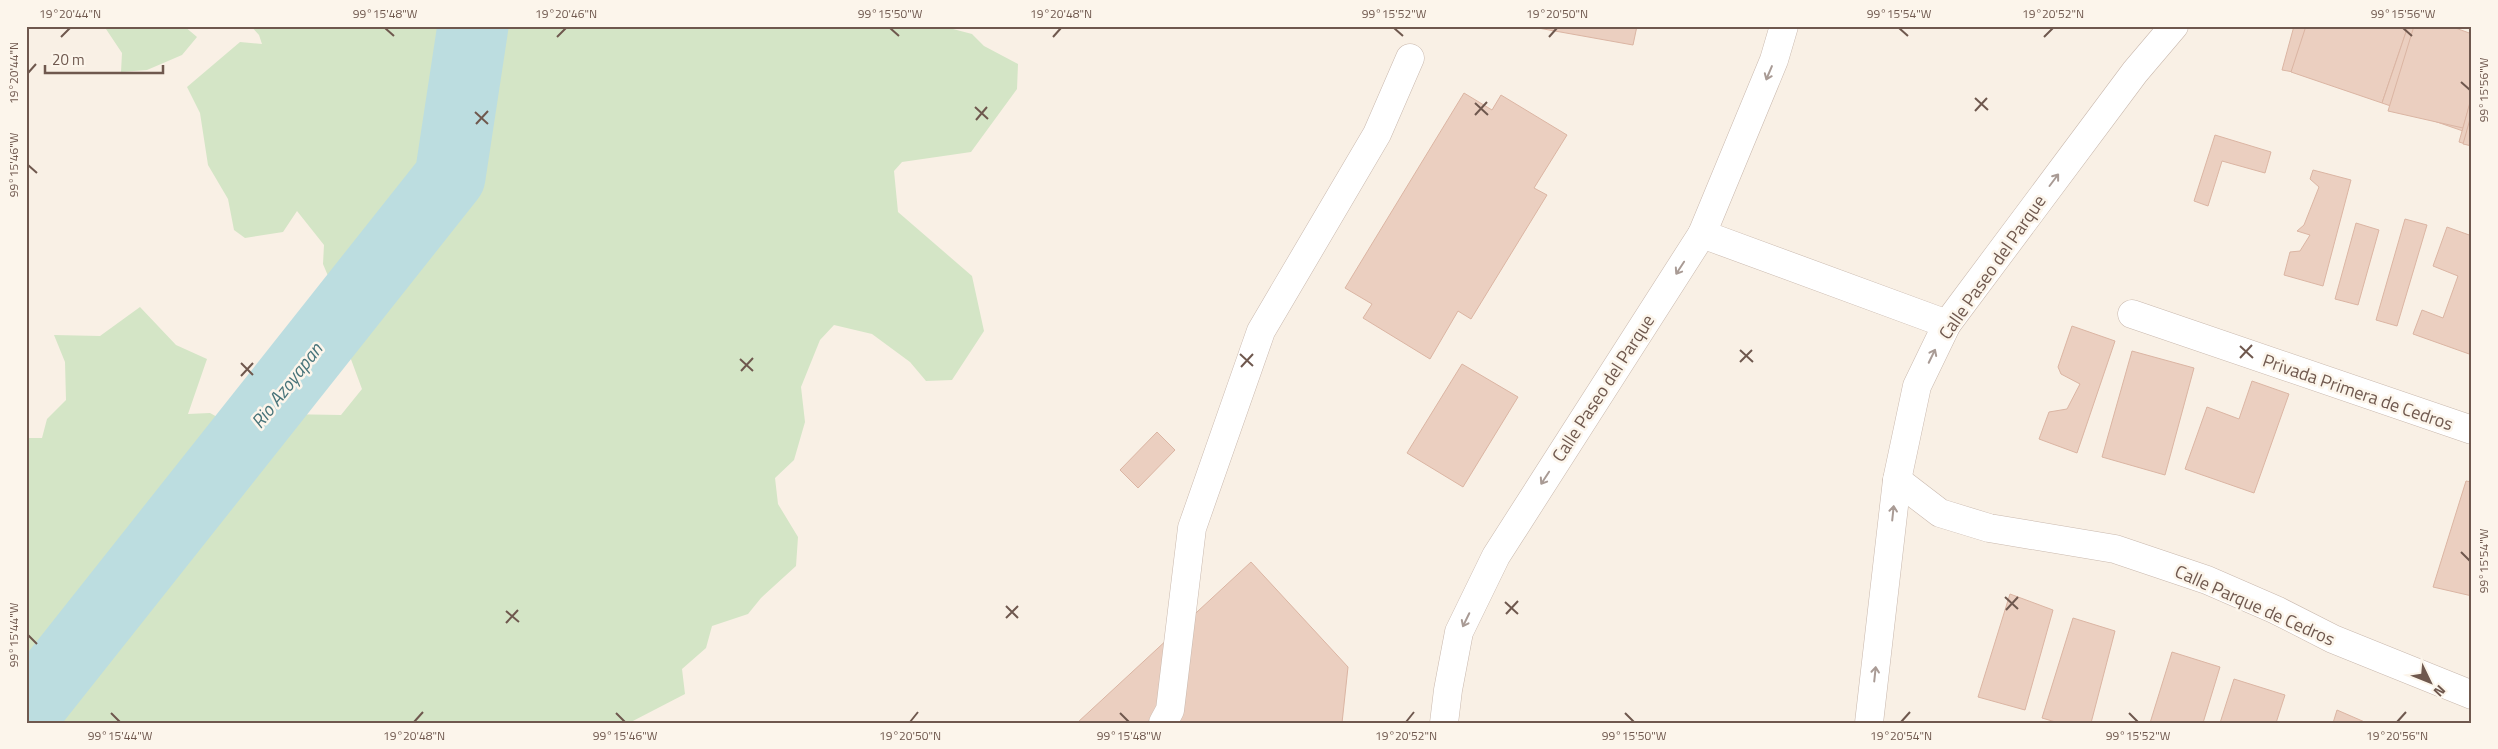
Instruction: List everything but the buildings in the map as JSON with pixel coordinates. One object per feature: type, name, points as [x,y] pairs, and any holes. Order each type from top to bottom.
[{"type":"street","name":"Calle Paseo del Parque","points":[[1444,723],[1459,632],[1496,556],[1702,234],[1774,60],[1784,26]]},
{"type":"street","name":"Calle Paseo del Parque","points":[[1869,723],[1897,480],[1917,386],[1947,324],[2135,72],[2174,26]]},
{"type":"street","points":[[1163,723],[1170,710],[1192,528],[1261,331],[1377,134],[1410,58]]},
{"type":"street","points":[[1702,234],[1947,324]]},
{"type":"street","name":"Privada Primera de Cedros","points":[[2132,314],[2472,430]]},
{"type":"street","name":"Calle Parque de Cedros","points":[[1897,480],[1940,513],[1989,528],[2115,549],[2207,580],[2276,610],[2333,639],[2472,695]]},
{"type":"green space","points":[[104,26],[184,26],[197,37],[182,55],[147,70],[121,72],[122,53]]},
{"type":"green space","points":[[251,26],[953,26],[953,29],[972,34],[984,46],[1018,64],[1017,89],[971,152],[902,162],[894,171],[898,212],[972,276],[984,331],[952,380],[926,381],[910,362],[872,334],[834,325],[820,340],[801,387],[805,422],[794,460],[775,478],[778,504],[798,537],[796,566],[761,598],[748,614],[712,626],[706,648],[682,669],[685,694],[629,723],[26,723],[26,438],[42,438],[47,419],[66,400],[65,362],[54,335],[100,336],[140,307],[176,345],[207,359],[188,414],[210,413],[248,434],[283,414],[341,415],[362,389],[342,335],[306,326],[306,303],[331,283],[323,264],[324,245],[297,211],[283,232],[245,238],[234,230],[228,199],[208,165],[200,113],[187,87],[240,42],[262,44],[259,35]]},
{"type":"waterway","name":"Rio Azoyapan","points":[[26,712],[450,177],[473,26]]}]
